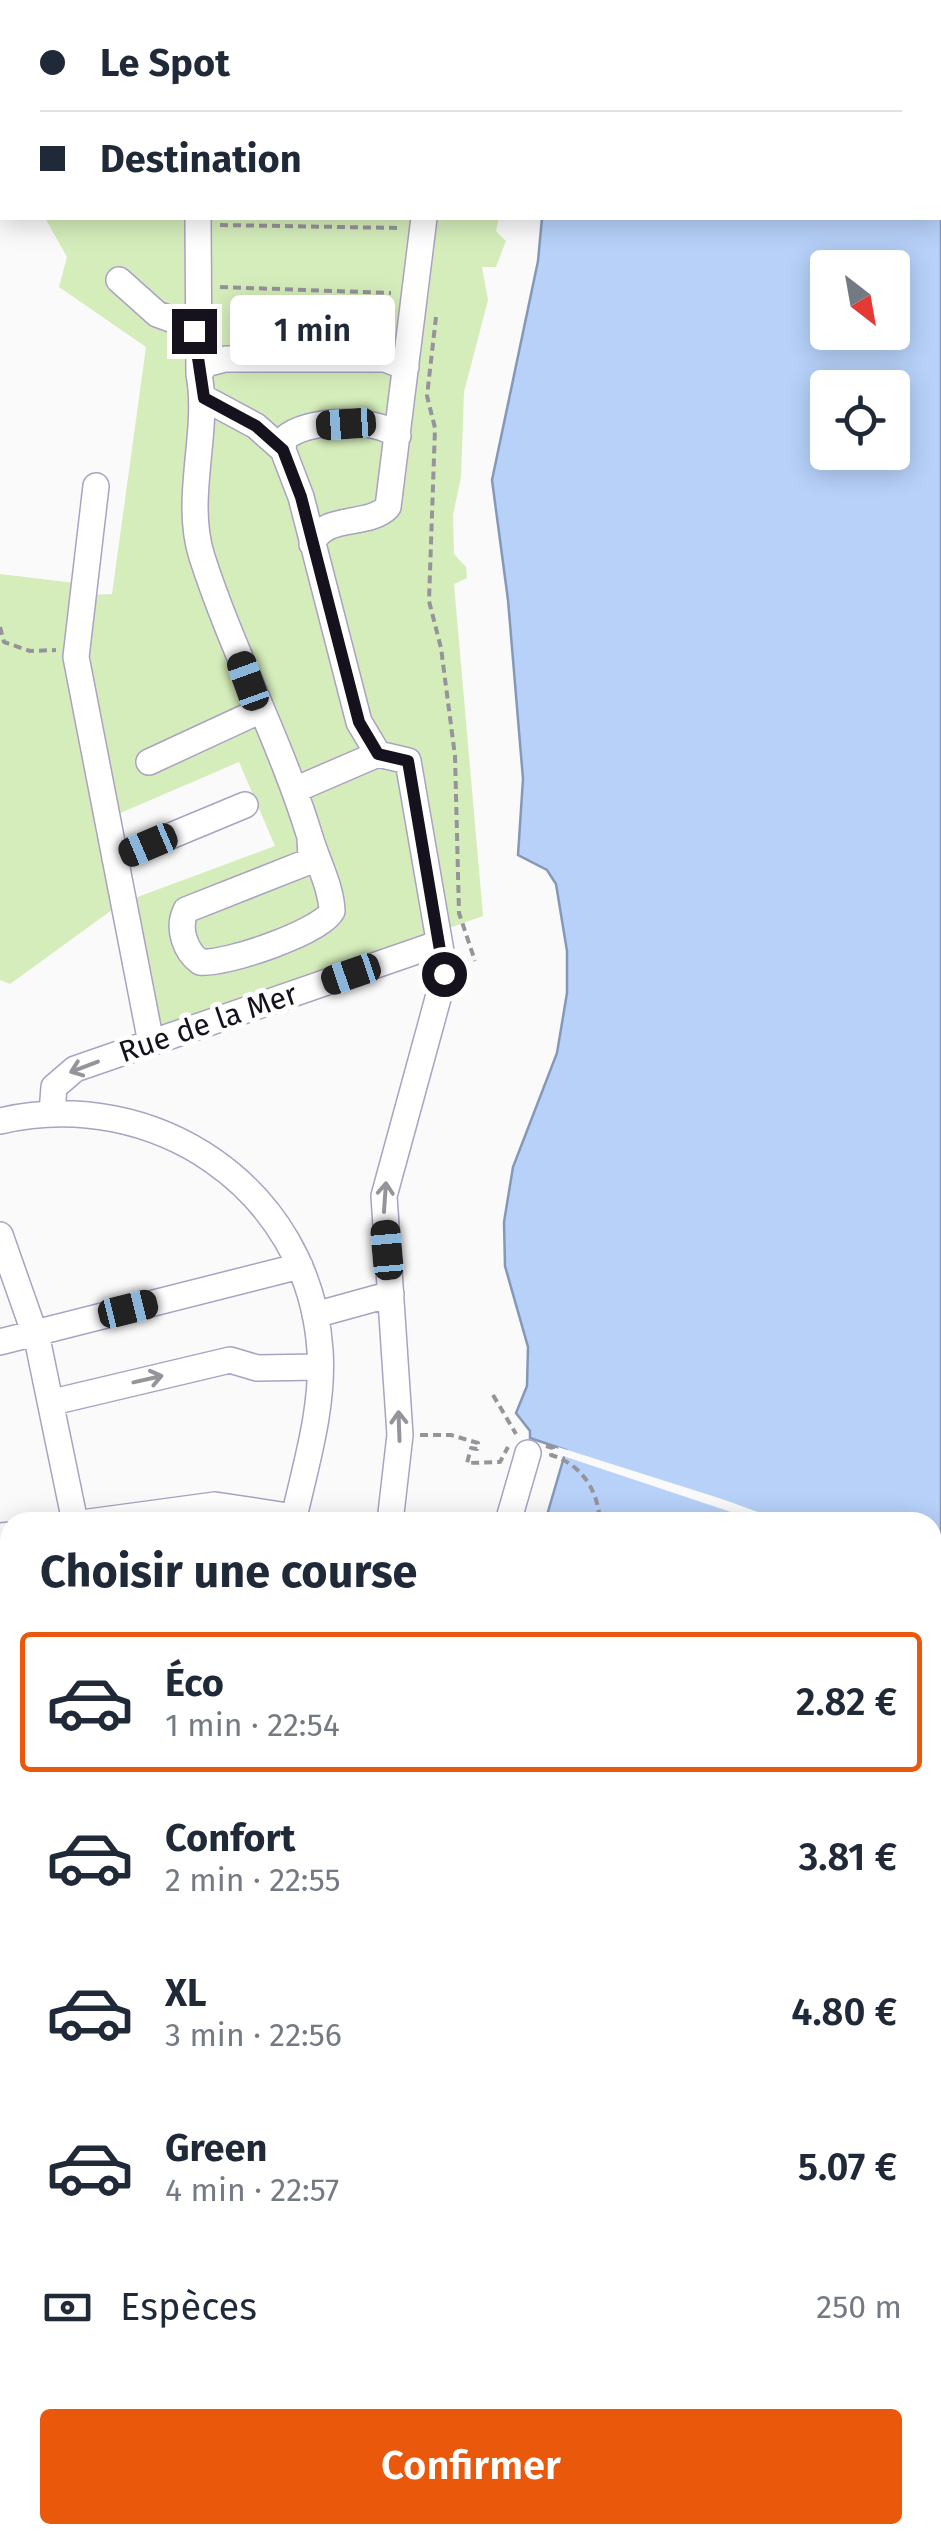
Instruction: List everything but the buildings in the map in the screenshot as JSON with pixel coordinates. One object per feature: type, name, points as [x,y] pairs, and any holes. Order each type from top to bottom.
[{"type":"street","points":[[198,227],[200,553],[259,712],[297,788],[332,902],[327,920],[308,931],[219,961],[200,962],[192,956],[182,927],[186,910],[305,863],[311,857],[310,838]]},
{"type":"street","points":[[313,529],[384,511],[406,367],[426,311],[423,228]]},
{"type":"street","points":[[120,280],[156,314],[187,325],[200,373],[283,450]]},
{"type":"street","points":[[200,373],[206,364],[225,359],[385,359],[406,367]]},
{"type":"street","points":[[378,754],[359,722],[313,529],[283,450],[284,439],[306,427],[374,423],[386,425],[398,436]]},
{"type":"street","points":[[96,486],[77,646],[151,1042]]},
{"type":"street","points":[[149,762],[259,712]]},
{"type":"street","points":[[297,788],[378,754],[408,761],[443,980],[385,1185],[400,1435],[391,1512]]},
{"type":"street","points":[[115,859],[245,805]]},
{"type":"street","name":"Rue de la Mer","points":[[52,1113],[54,1087],[68,1073],[151,1042],[439,950]]},
{"type":"street","points":[[0,1121],[52,1113],[124,1119],[190,1145],[259,1203],[300,1266],[315,1315],[320,1367],[318,1406],[296,1512]]},
{"type":"street","points":[[0,1235],[53,1402],[74,1512]]},
{"type":"street","points":[[0,1342],[300,1266]]},
{"type":"street","points":[[315,1315],[391,1294]]},
{"type":"street","points":[[53,1402],[230,1360],[257,1368],[320,1367]]},
{"type":"street","points":[[511,1512],[528,1449]]},
{"type":"street","points":[[159,1512],[215,1504],[254,1512]]},
{"type":"path","points":[[198,227],[423,228]]},
{"type":"path","points":[[198,300],[218,287],[396,293],[426,311],[428,396],[435,428],[429,601],[441,648],[455,756],[459,913],[475,961]]},
{"type":"path","points":[[0,627],[4,642],[30,652],[77,646]]},
{"type":"path","points":[[400,1435],[452,1435],[478,1443],[477,1449],[471,1448],[467,1463],[500,1462],[528,1449],[531,1443],[518,1439],[492,1395]]},
{"type":"path","points":[[528,1449],[562,1459],[594,1487],[598,1512]]},
{"type":"green space","points":[[46,220],[499,220],[496,231],[506,241],[496,267],[482,267],[488,300],[464,392],[461,477],[453,515],[454,554],[466,567],[467,578],[454,584],[483,916],[156,1032],[127,899],[10,984],[0,980],[0,574],[83,584],[85,639],[90,595],[112,594],[146,347],[59,287],[67,257]],"holes":[[[239,762],[275,846],[135,898],[118,814]]]},
{"type":"water","points":[[542,220],[941,220],[941,1512],[548,1512],[566,1450],[530,1438],[530,1431],[516,1413],[527,1386],[528,1347],[505,1266],[504,1222],[513,1167],[557,1053],[567,993],[567,951],[556,884],[547,870],[518,855],[523,779],[508,600],[492,480],[538,261]]},
{"type":"pier","points":[[558,1447],[758,1512],[731,1512],[560,1455]]},
{"type":"route","points":[[194,331],[204,398],[256,426],[283,450],[301,497],[359,722],[378,754],[408,761],[444,974]]}]
